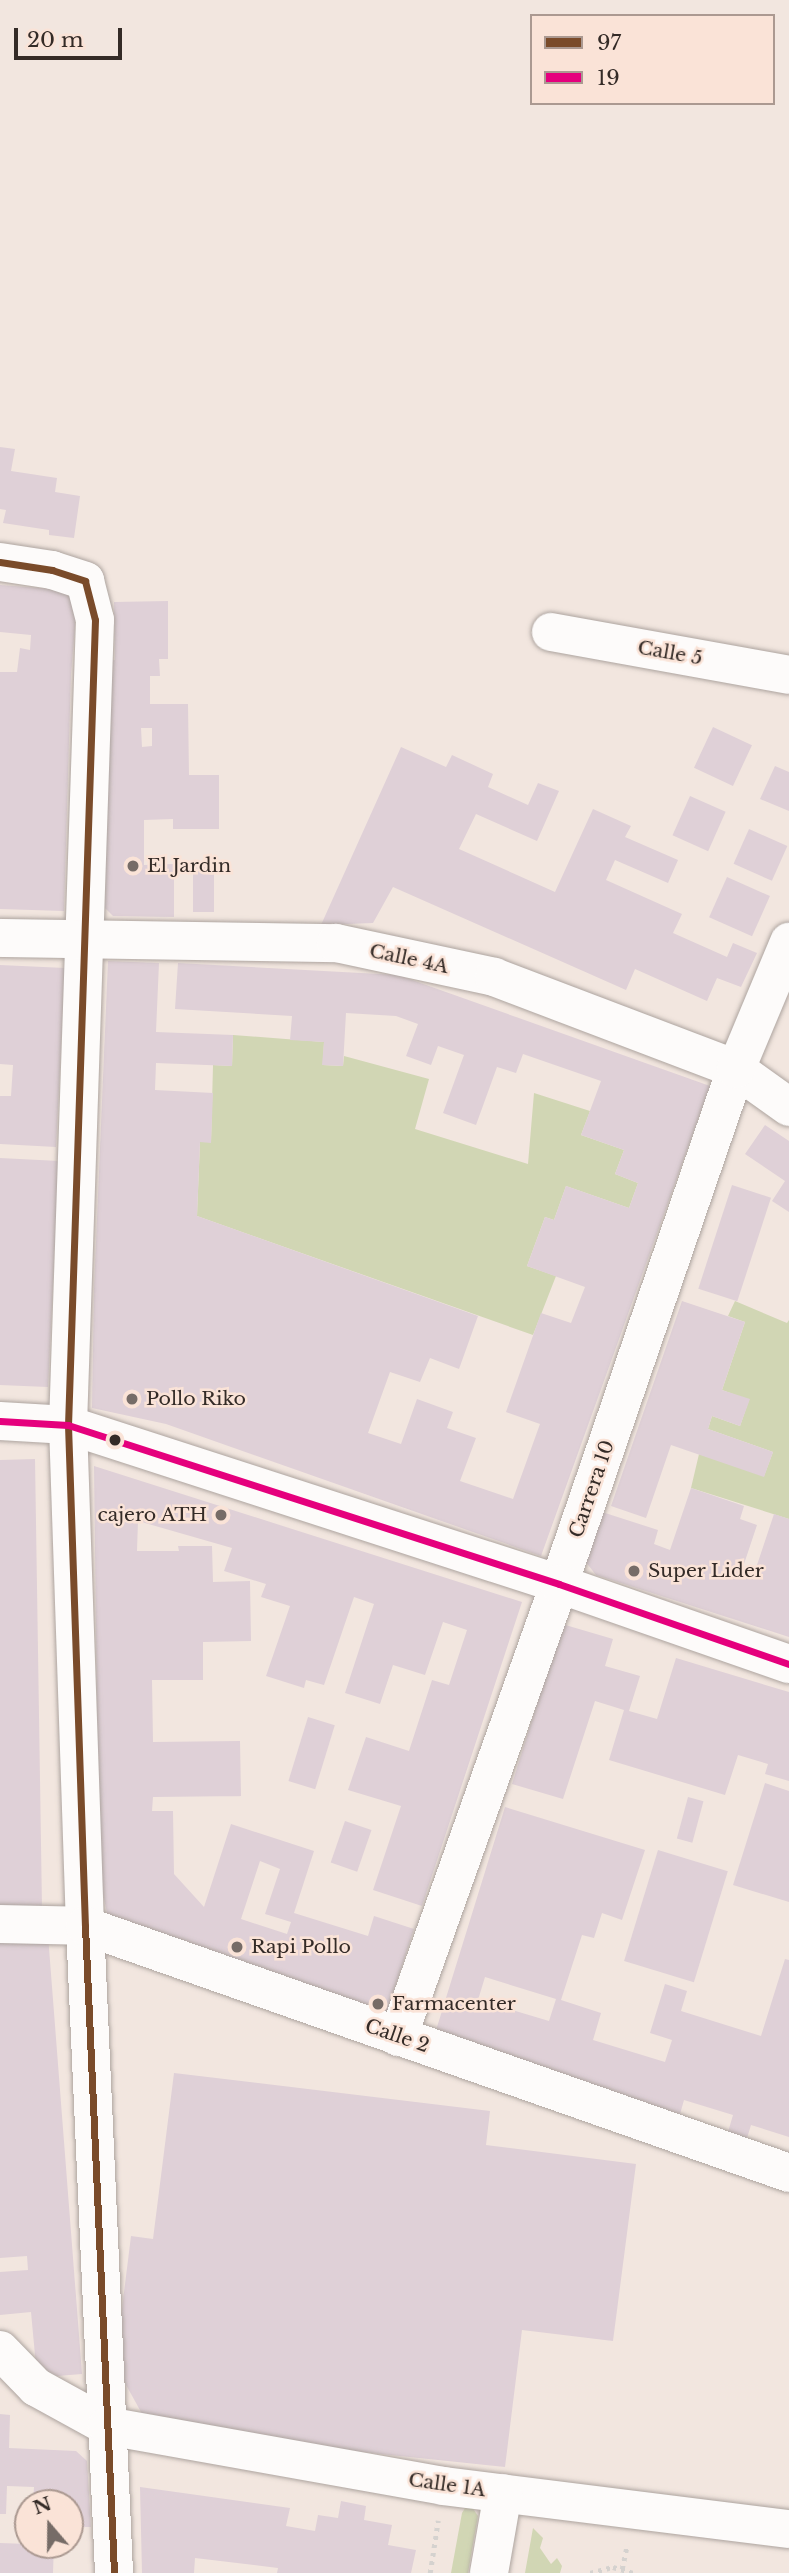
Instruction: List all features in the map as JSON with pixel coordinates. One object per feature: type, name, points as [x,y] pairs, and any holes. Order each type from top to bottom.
[{"type":"street","points":[[0,562],[52,570],[85,581],[95,620],[82,941],[68,1425],[85,1926],[114,2573]]},
{"type":"street","name":"Calle 5","points":[[551,632],[789,675]]},
{"type":"street","name":"Calle 4A","points":[[0,938],[336,943],[494,977],[736,1069],[789,1107]]},
{"type":"street","name":"Carrera 10","points":[[398,2037],[559,1584],[736,1069],[789,942]]},
{"type":"street","points":[[0,1421],[68,1425],[559,1584],[789,1664]]},
{"type":"street","name":"Calle 2","points":[[0,1924],[85,1926],[789,2173]]},
{"type":"street","name":"Calle 1A","points":[[0,2350],[36,2387],[107,2426],[443,2486],[789,2529]]},
{"type":"street","points":[[489,2573],[503,2493]]},
{"type":"path","points":[[430,2573],[443,2486]]},
{"type":"path","points":[[590,2573],[613,2567],[634,2573]]},
{"type":"green space","points":[[233,1035],[324,1042],[323,1065],[343,1066],[344,1056],[429,1079],[415,1129],[528,1164],[534,1093],[590,1111],[581,1135],[624,1150],[615,1174],[638,1183],[629,1208],[566,1186],[554,1220],[545,1217],[527,1266],[556,1276],[533,1335],[197,1216],[200,1142],[211,1142],[213,1065],[232,1066]]},
{"type":"green space","points":[[735,1301],[787,1323],[789,1320],[789,1519],[691,1488],[699,1454],[764,1476],[773,1452],[708,1429],[712,1416],[740,1426],[749,1400],[722,1390],[745,1322],[728,1316]]},
{"type":"green space","points":[[472,2507],[478,2516],[468,2573],[451,2573],[462,2513],[465,2508]]},
{"type":"green space","points":[[533,2528],[543,2538],[540,2548],[551,2564],[557,2558],[562,2566],[560,2573],[525,2573]]},
{"type":"building","points":[[0,447],[15,449],[11,471],[57,478],[55,492],[80,496],[74,538],[49,535],[49,530],[3,523],[6,510],[0,509]]},
{"type":"building","points":[[0,585],[78,591],[71,674],[64,911],[0,909],[0,672],[17,672],[20,648],[30,650],[31,635],[0,632]]},
{"type":"building","points":[[168,601],[168,659],[159,659],[160,676],[150,676],[150,704],[188,704],[189,775],[219,775],[219,829],[173,829],[173,819],[144,820],[144,865],[174,864],[174,917],[113,916],[105,908],[108,660],[115,660],[114,602]],"holes":[[[141,728],[152,728],[152,746],[142,747]]]},
{"type":"building","points":[[713,727],[752,745],[733,786],[694,768]]},
{"type":"building","points":[[401,747],[446,767],[452,755],[493,774],[488,787],[528,805],[538,783],[559,791],[537,841],[476,814],[459,849],[555,892],[593,809],[631,826],[625,837],[678,860],[668,883],[615,860],[606,880],[682,914],[673,933],[727,957],[733,943],[757,953],[741,987],[717,978],[707,1001],[635,969],[626,990],[393,887],[373,923],[321,925]]},
{"type":"building","points":[[775,766],[789,772],[789,811],[760,799]]},
{"type":"building","points":[[690,796],[726,812],[708,851],[673,835]]},
{"type":"building","points":[[749,829],[787,846],[772,881],[734,864]]},
{"type":"building","points":[[193,867],[214,867],[214,912],[193,912]]},
{"type":"building","points":[[727,877],[770,896],[752,936],[709,917]]},
{"type":"building","points":[[108,961],[159,963],[156,1032],[233,1035],[232,1066],[156,1063],[155,1090],[213,1093],[211,1143],[200,1142],[197,1216],[478,1316],[459,1369],[430,1358],[420,1382],[390,1372],[368,1433],[401,1444],[417,1399],[453,1412],[447,1428],[476,1438],[460,1481],[513,1499],[540,1424],[506,1412],[541,1313],[571,1323],[585,1287],[527,1266],[545,1217],[554,1220],[566,1186],[629,1208],[638,1183],[615,1174],[624,1150],[581,1135],[601,1081],[523,1054],[516,1073],[497,1067],[476,1125],[443,1113],[464,1055],[438,1046],[431,1065],[406,1056],[418,1024],[396,1016],[346,1013],[343,1066],[322,1065],[324,1042],[290,1040],[292,1016],[175,1009],[178,963],[398,975],[710,1086],[541,1556],[166,1424],[92,1408],[94,1289]]},
{"type":"building","points":[[0,965],[65,968],[56,1147],[0,1144],[0,1096],[11,1096],[13,1065],[0,1064]]},
{"type":"building","points":[[765,1125],[789,1141],[789,1212],[772,1201],[785,1181],[745,1154]]},
{"type":"building","points":[[0,1158],[59,1161],[48,1387],[0,1385]]},
{"type":"building","points":[[732,1185],[771,1198],[737,1301],[698,1289]]},
{"type":"building","points":[[682,1301],[745,1322],[722,1390],[750,1399],[740,1426],[712,1416],[708,1429],[773,1452],[764,1477],[671,1445],[646,1518],[611,1506]]},
{"type":"building","points":[[35,1459],[42,1908],[0,1909],[0,1460]]},
{"type":"building","points":[[94,1466],[522,1602],[422,1906],[373,1890],[401,1806],[348,1790],[366,1737],[409,1751],[432,1680],[449,1685],[467,1630],[443,1622],[425,1675],[393,1665],[380,1704],[345,1693],[374,1604],[354,1597],[324,1685],[306,1680],[304,1688],[266,1676],[290,1606],[261,1597],[266,1584],[224,1571],[232,1548],[138,1521],[137,1551],[179,1551],[178,1546],[212,1546],[213,1582],[250,1581],[251,1641],[203,1642],[203,1680],[152,1680],[153,1742],[240,1741],[241,1796],[153,1797],[152,1811],[173,1811],[174,1874],[204,1907],[231,1824],[314,1851],[294,1913],[368,1936],[374,1916],[414,1929],[386,2015],[109,1922],[99,1875]],"holes":[[[260,1861],[280,1869],[265,1914],[291,1922],[287,1934],[241,1919]]]},
{"type":"building","points":[[691,1488],[744,1506],[740,1519],[757,1525],[741,1573],[753,1577],[774,1514],[789,1519],[789,1637],[596,1575],[585,1561],[602,1512],[658,1530],[654,1544],[670,1550]]},
{"type":"building","points":[[562,1624],[613,1639],[605,1666],[640,1676],[629,1711],[657,1719],[676,1658],[789,1692],[789,1781],[765,1774],[768,1764],[738,1755],[725,1795],[609,1760],[624,1710],[595,1701],[563,1799],[512,1784]]},
{"type":"building","points":[[308,1717],[335,1725],[315,1789],[288,1781]]},
{"type":"building","points":[[765,1783],[789,1791],[789,1902],[733,1885]]},
{"type":"building","points":[[688,1797],[703,1801],[692,1843],[677,1839]]},
{"type":"building","points":[[505,1807],[645,1850],[622,1920],[602,1913],[594,1938],[582,1935],[561,2000],[601,2013],[593,2040],[665,2062],[672,2040],[650,2033],[665,1984],[687,1991],[681,2011],[761,2036],[785,1959],[789,1960],[789,2137],[751,2125],[747,2138],[728,2132],[733,2115],[684,2100],[680,2114],[433,2040]],"holes":[[[485,1977],[556,1999],[549,2021],[478,2000]]]},
{"type":"building","points":[[345,1821],[371,1830],[357,1872],[331,1863]]},
{"type":"building","points":[[658,1850],[728,1871],[694,1982],[624,1961]]},
{"type":"building","points":[[48,1935],[82,2374],[57,2376],[36,2366],[31,2312],[0,2315],[0,2272],[28,2270],[27,2256],[0,2258],[0,1939]]},
{"type":"building","points":[[174,2073],[490,2111],[486,2145],[636,2164],[613,2341],[522,2330],[505,2467],[151,2430],[115,2365],[131,2236],[153,2239]]},
{"type":"building","points":[[0,2414],[10,2415],[9,2448],[76,2451],[87,2461],[91,2527],[84,2527],[84,2489],[7,2486],[6,2514],[0,2514]]},
{"type":"building","points":[[140,2487],[290,2508],[286,2526],[315,2531],[318,2515],[338,2518],[341,2501],[366,2506],[364,2520],[392,2525],[388,2545],[416,2550],[411,2573],[277,2573],[278,2568],[195,2558],[194,2573],[142,2573]]},
{"type":"building","points":[[0,2543],[14,2543],[14,2559],[53,2559],[53,2573],[0,2573]]},
{"type":"transit line","name":"97","points":[[0,562],[52,570],[85,581],[95,620],[68,1425],[85,1926],[114,2573]]},
{"type":"transit line","name":"19","points":[[0,1421],[68,1425],[559,1584],[789,1664]]},
{"type":"place","name":"El Jardin","points":[[133,866]]},
{"type":"place","name":"Pollo Riko","points":[[132,1399]]},
{"type":"place","name":"cajero ATH","points":[[221,1515]]},
{"type":"place","name":"Super Lider","points":[[634,1571]]},
{"type":"place","name":"Rapi Pollo","points":[[237,1947]]},
{"type":"place","name":"Farmacenter","points":[[378,2004]]}]
